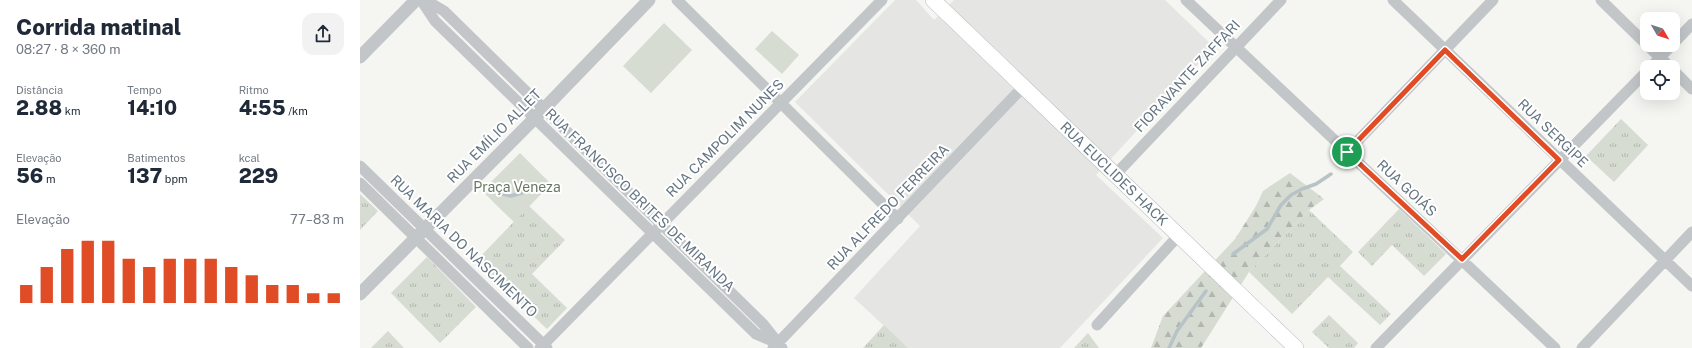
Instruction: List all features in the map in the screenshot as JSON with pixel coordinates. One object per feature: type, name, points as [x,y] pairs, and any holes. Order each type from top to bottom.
[{"type":"main road","name":"RUA EUCLIDES HACK","points":[[933,0],[1296,348]]},
{"type":"street","points":[[360,57],[416,0]]},
{"type":"street","name":"RUA FRANCISCO BRITES DE MIRANDA","points":[[422,0],[435,21],[485,70],[589,154],[616,180],[763,324],[777,346]]},
{"type":"street","name":"RUA FRANCISCO BRITES DE MIRANDA","points":[[425,0],[444,11],[495,61],[581,163],[607,189],[756,334],[777,346]]},
{"type":"street","name":"RUA EMÍLIO ALLET","points":[[360,294],[539,114],[649,0]]},
{"type":"street","points":[[677,0],[898,218]]},
{"type":"street","name":"RUA CAMPOLIM NUNES","points":[[543,347],[652,233],[882,0]]},
{"type":"street","name":"RUA GOIÁS","points":[[1186,0],[1555,348]]},
{"type":"street","name":"FIORAVANTE ZAFFARI","points":[[1116,174],[1281,0]]},
{"type":"street","name":"RUA SERGIPE","points":[[1393,0],[1692,286]]},
{"type":"street","points":[[1347,152],[1493,0]]},
{"type":"street","points":[[1601,0],[1640,38]]},
{"type":"street","points":[[1680,37],[1692,24]]},
{"type":"street","points":[[460,46],[469,35]]},
{"type":"street","points":[[1654,52],[1660,58],[1666,52]]},
{"type":"street","points":[[485,70],[495,61]]},
{"type":"street","points":[[1680,77],[1692,88]]},
{"type":"street","points":[[1376,348],[1640,78]]},
{"type":"street","name":"RUA ALFREDO FERREIRA","points":[[777,346],[1024,86]]},
{"type":"street","points":[[581,163],[589,154]]},
{"type":"street","name":"RUA MARIA DO NASCIMENTO","points":[[361,167],[383,188],[456,277],[528,348]]},
{"type":"street","points":[[607,189],[616,180]]},
{"type":"street","name":"RUA MARIA DO NASCIMENTO","points":[[360,183],[375,197],[466,268],[543,347]]},
{"type":"street","points":[[375,197],[383,188]]},
{"type":"street","points":[[1582,348],[1692,232]]},
{"type":"street","points":[[1097,325],[1179,235]]},
{"type":"street","points":[[693,273],[702,264]]},
{"type":"street","points":[[456,277],[466,268]]},
{"type":"street","points":[[729,308],[738,299]]},
{"type":"street","points":[[488,308],[498,300]]},
{"type":"shaded area","points":[[895,0],[916,0],[934,20],[954,0],[1165,0],[1214,47],[1096,175],[1163,238],[1060,348],[908,348],[854,298],[920,226],[795,102]]},
{"type":"green space","points":[[664,23],[692,50],[651,93],[623,66]]},
{"type":"green space","points":[[772,31],[799,55],[782,74],[755,49]]},
{"type":"green space","points":[[1621,119],[1648,145],[1614,182],[1586,156]]},
{"type":"green space","name":"Praça Veneza","points":[[520,153],[551,184],[514,222],[482,191]]},
{"type":"green space","points":[[1290,173],[1324,199],[1309,210],[1249,272],[1201,348],[1151,348],[1163,316],[1235,239],[1256,206],[1263,191]]},
{"type":"green space","points":[[360,194],[378,211],[360,230]]},
{"type":"green space","points":[[529,206],[565,240],[532,274],[567,308],[547,329],[476,261]]},
{"type":"green space","points":[[1399,209],[1446,254],[1424,276],[1392,245],[1372,266],[1358,252]]},
{"type":"green space","points":[[1309,210],[1353,252],[1340,266],[1391,314],[1380,325],[1328,277],[1292,314],[1249,272]]},
{"type":"green space","points":[[427,257],[476,307],[440,343],[391,293]]},
{"type":"green space","points":[[1329,315],[1358,343],[1354,348],[1329,348],[1312,332]]},
{"type":"green space","points":[[884,325],[908,348],[863,348]]},
{"type":"green space","points":[[388,331],[404,348],[371,348]]},
{"type":"green space","points":[[1088,333],[1099,348],[1074,348]]},
{"type":"waterway","points":[[1233,254],[1267,229],[1281,205],[1291,195],[1316,184],[1331,174]]},
{"type":"waterway","points":[[483,190],[511,196],[542,187]]},
{"type":"waterway","points":[[1169,348],[1177,331],[1206,291]]},
{"type":"route","points":[[1445,50],[1559,160],[1462,259],[1347,152],[1445,50]]}]
